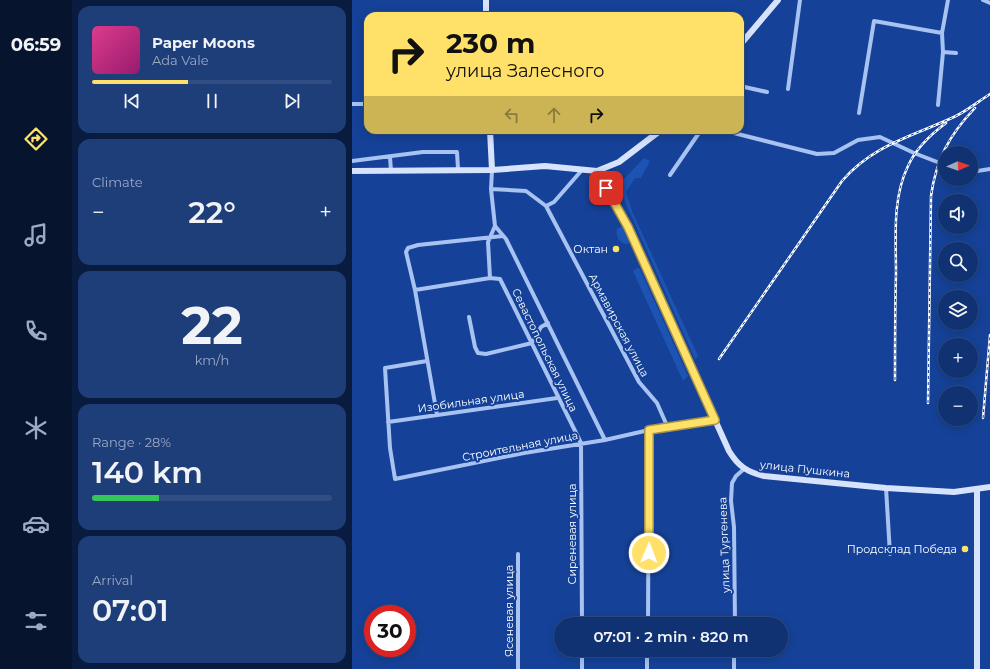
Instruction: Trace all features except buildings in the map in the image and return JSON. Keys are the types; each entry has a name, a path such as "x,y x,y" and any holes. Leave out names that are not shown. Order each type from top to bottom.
{"main road":[{"path":"486,0 486,12"},
{"path":"744,40 778,0"},
{"path":"490,134 492,170"},
{"path":"352,171 391,172 458,169 492,170 545,166 597,171 619,162 657,134"},
{"name":"улица Пушкина","path":"597,171 628,227 735,462 744,469 764,476 886,488 954,492 990,487"},
{"path":"977,490 977,669"}],"street":[{"path":"788,89 800,0"},
{"path":"938,105 944,52 942,33 948,0"},
{"path":"983,0 990,3"},
{"path":"859,113 874,21 942,33"},
{"path":"944,52 956,53"},
{"path":"744,87 767,92"},
{"path":"352,104 364,104"},
{"path":"670,175 698,134"},
{"path":"738,134 817,154 834,153 858,140 880,137 914,154 938,163"},
{"path":"352,161 423,152 457,152 458,169"},
{"path":"390,157 391,172"},
{"path":"978,171 990,169"},
{"path":"415,290 490,278 488,237 495,226 491,188 492,170"},
{"path":"546,206 554,202 582,170"},
{"name":"Армавирская улица","path":"491,188 526,190 546,206 639,382 657,403 668,428"},
{"name":"Севастопольская улица","path":"495,226 503,236 548,323 605,440"},
{"path":"437,415 415,290 406,252 408,248 418,245 503,236"},
{"name":"Севастопольская улица","path":"490,278 500,279 532,343 557,398 581,443"},
{"path":"469,317 475,347 478,353 486,354 532,343 541,327 548,323"},
{"path":"388,422 385,368 427,360"},
{"name":"Изобильная улица","path":"388,422 557,398"},
{"name":"Строительная улица","path":"388,422 395,479 581,443 605,440 649,430 715,420"},
{"path":"648,617 649,430"},
{"name":"Сиреневая улица","path":"581,443 582,617"},
{"name":"улица Тургенева","path":"735,617 734,527 731,501 732,483 736,476 744,469"},
{"path":"886,488 890,554"},
{"name":"Ясеневая улица","path":"518,554 518,669"},
{"path":"582,657 582,669"},
{"path":"647,657 647,669"},
{"path":"734,657 734,669"}],"shaded area":[{"path":"644,158 650,161 641,178 635,178 626,192 632,211 698,356 695,359 620,190 621,182"},
{"path":"622,226 630,240 628,244 623,243 617,237 617,229"},
{"path":"637,268 640,269 688,376 683,381 633,271"}],"railway":[{"path":"719,359 842,181 854,168 881,149 956,116 990,94"},
{"path":"928,403 931,196 933,183 940,159 951,138 975,108"},
{"path":"895,380 896,219 899,192 908,166 915,153 934,132 946,123"},
{"path":"983,418 990,335"}],"place":[{"name":"Октан","path":"616,249"},
{"name":"Продсклад Победа","path":"965,549"}],"route":[{"path":"606,188 628,227 715,420 649,430 649,553"}]}
